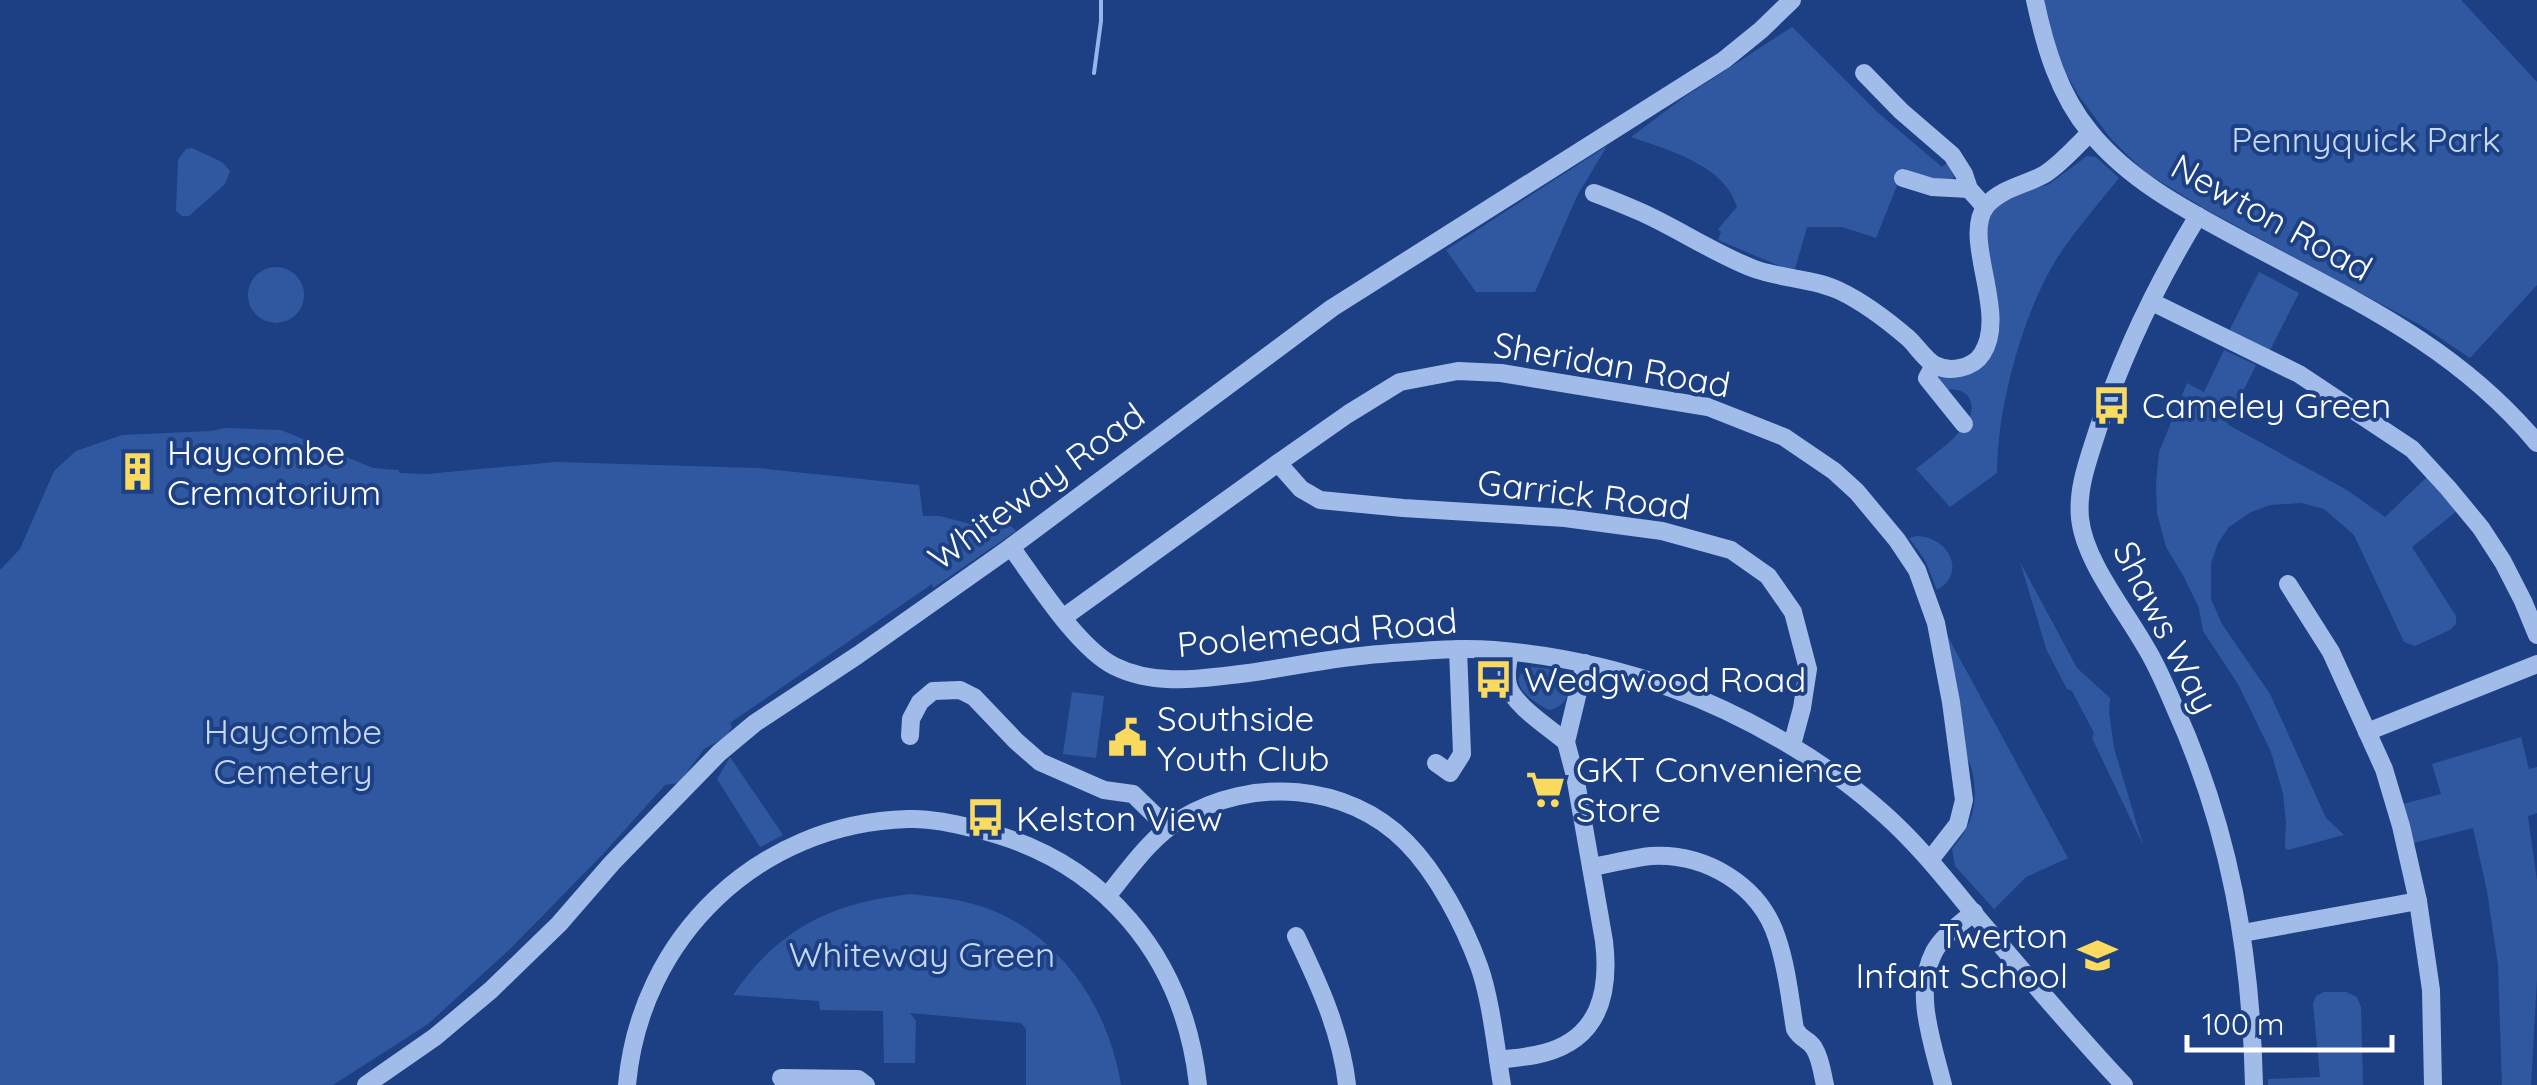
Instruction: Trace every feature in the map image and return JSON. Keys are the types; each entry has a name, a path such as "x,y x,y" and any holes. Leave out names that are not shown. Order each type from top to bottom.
{"street":[{"name":"Whiteway Road","path":"366,1085 435,1037 491,990 559,924 719,753 755,724 1010,547 1294,334 1724,60 1792,0"},
{"name":"Newton Road","path":"2035,0 2056,75 2078,116 2131,172 2198,216 2412,334 2528,418 2537,443"},
{"path":"1864,73 1952,154 1968,189 1985,207"},
{"path":"1594,193 1647,208 1750,268 1836,288 1871,308 1911,340 1934,365 1953,369 1978,360 1989,337 1988,288 1977,230 1985,207 2006,191 2050,171 2090,133"},
{"path":"1903,178 1932,187 1968,189"},
{"name":"Shaws Way","path":"2198,216 2132,337 2108,398 2084,472 2080,518 2092,558 2148,650 2194,754 2230,870 2243,932 2252,1014 2254,1085"},
{"path":"2152,302 2299,374 2412,448 2480,528 2510,575 2537,635"},
{"path":"1934,365 1928,378 1964,424"},
{"name":"Sheridan Road","path":"1064,617 1348,414 1400,382 1458,371 1501,373 1708,408 1784,436 1834,471 1858,492 1916,570 1936,623 1964,800 1958,824 1930,860"},
{"name":"Garrick Road","path":"1278,463 1301,489 1320,500 1565,518 1662,532 1732,550 1768,576 1792,612 1808,669 1792,746"},
{"name":"Poolemead Road","path":"1010,547 1092,650 1111,665 1132,674 1156,679 1200,679 1377,654 1510,652 1584,663 1672,689 1792,746 1838,776 1930,860 2124,1085"},
{"path":"2289,583 2331,652 2384,770 2401,826 2418,901 2430,990 2433,1085"},
{"path":"1436,763 1450,773 1462,754 1458,650"},
{"path":"1510,652 1506,672 1515,700 1566,742"},
{"path":"1498,1060 1542,1053 1574,1040 1598,1009 1605,990 1607,967 1566,742 1584,663"},
{"path":"2367,732 2537,664"},
{"path":"910,736 911,719 920,702 933,691 960,690 974,697 1040,762 1091,786 1134,794 1168,828"},
{"path":"1108,894 1168,828 1218,801 1256,793 1293,792 1356,807 1407,843 1426,866 1462,928 1480,970 1502,1085"},
{"path":"627,1085 634,1036 646,1004 678,941 718,896 747,872 818,835 862,824 913,818 1003,835 1038,849 1108,894 1134,925 1170,983 1191,1038 1198,1085"},
{"path":"1591,867 1651,856 1692,860 1726,874 1746,889 1776,934 1796,1029 1800,1038 1811,1042 1816,1050 1825,1085"},
{"path":"2243,932 2418,901"},
{"path":"1943,1085 1926,1015 1928,972 1935,950 1974,912"},
{"path":"1296,936 1326,1000 1347,1085"},
{"path":"781,1078 858,1079 866,1085"}],"green space":[{"name":"Pennyquick Park","path":"2044,0 2461,0 2537,82 2537,285 2470,358 2422,326 2207,210 2146,173 2111,139 2059,61"},
{"path":"1792,27 1876,111 1942,167 1948,162 1954,177 1951,181 1939,180 1904,168 1876,238 1842,227 1807,227 1795,269 1718,240 1718,229 1737,207 1721,180 1693,161 1631,137"},
{"path":"1607,146 1577,196 1535,292 1476,292 1446,250"},
{"path":"186,149 222,162 230,171 225,184 189,216 182,216 176,211 178,160"},
{"path":"2087,156 2096,157 2119,178 2061,252 2035,300 2007,389 1997,473 1950,507 1916,469 1961,430 1971,412 1967,395 1943,389 1938,376 1975,372 1986,362 1982,232 1987,211 2006,194 2048,185"},
{"path":"276,267 296,275 304,295 296,315 276,323 256,315 248,295 256,275"},
{"name":"Cameley Green","path":"2259,272 2299,293 2269,352 2229,331"},
{"name":"Cameley Green","path":"2224,350 2256,365 2227,424 2347,490 2385,517 2427,477 2457,511 2412,547 2456,616 2456,624 2415,646 2404,642 2354,535 2324,509 2301,503 2270,505 2229,527 2218,543 2211,563 2211,599 2222,624 2270,694 2326,818 2344,835 2288,850 2283,793 2271,752 2238,684 2203,631 2199,608 2166,547 2157,513 2159,452 2187,383 2204,392"},
{"name":"Haycombe Cemetery","path":"225,428 281,430 373,468 400,473 556,462 757,468 919,485 923,516 975,525 1008,523 1016,531 730,723 732,727 726,737 704,749 679,783 665,785 511,948 428,1024 333,1085 0,1085 0,570 20,549 54,471 76,451 122,435"},
{"path":"1909,538 1937,542 1950,557 1951,574 1937,590 1925,560"},
{"path":"2020,562 2077,668 2110,698 2114,748 2143,845 2092,738 2094,733 2047,651"},
{"path":"1946,637 2068,858 2026,877 1994,909 1955,866 1952,849 1971,817 1975,791"},
{"path":"1529,667 1555,670 1567,678 1570,689 1560,705 1549,710 1523,691 1519,679"},
{"path":"1072,692 1104,696 1096,758 1063,754"},
{"path":"2521,737 2529,769 2537,767 2537,813 2528,816 2537,881 2537,979 2531,1085 2502,1085 2498,965 2473,828 2410,844 2403,804 2441,794 2432,764"},
{"path":"730,757 783,835 760,847 717,779"},
{"name":"Whiteway Green","path":"911,894 984,907 1042,940 1080,981 1094,1005 1106,1031 1121,1085 1026,1085 1026,1029 1021,1023 910,1013 916,1021 915,1063 884,1063 883,1011 820,1010 819,1001 733,995 769,952 809,923 856,904"},
{"path":"2346,992 2357,997 2361,1007 2363,1085 2268,1085 2268,1079 2320,1077 2313,1004 2316,996"}],"waterway":[{"path":"1094,73 1101,0"}],"place":[{"name":"Cameley Green","path":"2112,405"},
{"name":"Haycombe Crematorium","path":"137,472"},
{"name":"Wedgwood Road","path":"1494,679"},
{"name":"Southside Youth Club","path":"1127,738"},
{"name":"GKT Convenience Store","path":"1546,789"},
{"name":"Kelston View","path":"986,818"},
{"name":"Twerton Infant School","path":"2098,955"}]}
